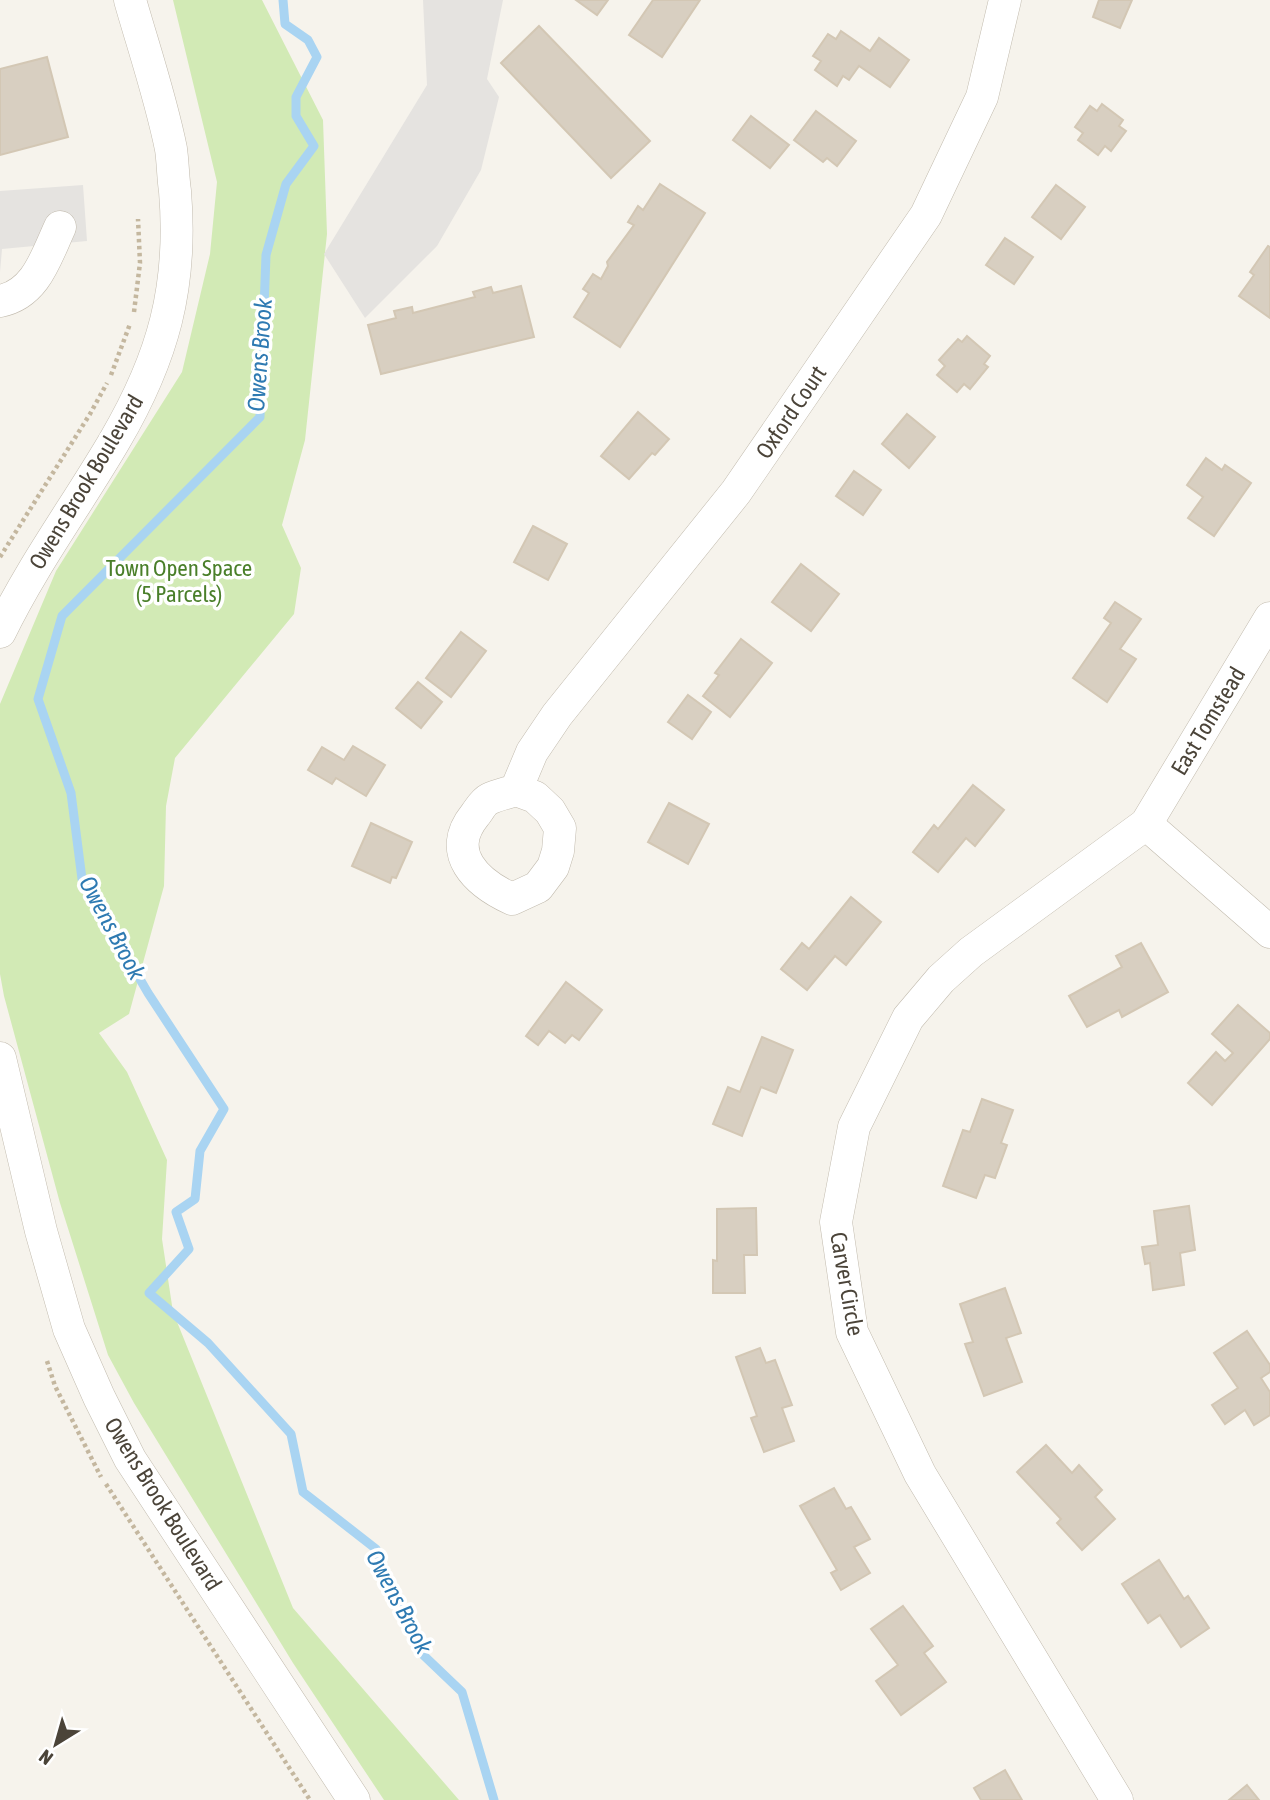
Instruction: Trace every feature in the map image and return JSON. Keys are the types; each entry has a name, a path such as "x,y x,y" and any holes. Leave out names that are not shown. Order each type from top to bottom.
{"street":[{"name":"Owens Brook Boulevard","path":"0,632 36,563 115,440 150,374 166,326 176,272 177,212 171,150 130,0"},
{"name":"Oxford Court","path":"516,790 532,752 557,715 736,492 926,215 982,97 1005,0"},
{"path":"0,301 15,298 34,280 60,227"},
{"name":"East Tomstead","path":"1146,824 1270,618"},
{"path":"1146,824 1270,932"},
{"name":"Carver Circle","path":"1117,1800 920,1474 852,1332 836,1222 854,1127 908,1018 942,979 971,952 1146,824"},
{"name":"Owens Brook Boulevard","path":"0,1058 41,1231 69,1329 99,1397 130,1459 354,1800"}],"path":[{"path":"0,557 90,414 110,377 133,315 140,263 138,219"}],"green space":[{"name":"Town Open Space (5 Parcels)","path":"173,0 262,0 323,120 327,234 305,440 282,525 301,568 294,614 175,758 166,806 164,886 129,1014 99,1033 127,1072 167,1160 162,1239 173,1312 293,1608 459,1800 384,1800 293,1663 134,1403 108,1355 60,1203 0,974 0,704 56,571 182,372 210,254 217,182"}],"shaded area":[{"path":"423,0 503,0 487,79 499,97 481,170 437,246 365,318 324,254 427,85"},
{"path":"83,185 87,241 2,249 0,272 0,191"}],"building":[{"path":"576,0 608,0 597,15"},
{"path":"653,0 700,0 662,57 629,35"},
{"path":"1099,0 1132,0 1120,28 1093,17"},
{"path":"539,26 650,141 611,178 501,63"},
{"path":"841,31 870,51 879,38 909,60 890,87 859,66 849,80 843,76 837,86 815,70 821,61 813,56 828,34 836,39"},
{"path":"47,57 68,137 0,155 0,69"},
{"path":"1102,104 1123,120 1119,126 1126,131 1111,151 1105,146 1098,155 1078,140 1083,133 1075,127 1090,106 1097,111"},
{"path":"816,111 856,141 837,166 827,158 823,162 794,140"},
{"path":"751,116 789,145 770,168 733,140"},
{"path":"660,184 705,213 620,347 574,317 589,293 583,289 593,274 601,279 608,266 607,262 634,225 628,222 638,206 643,210"},
{"path":"1056,185 1085,207 1061,239 1032,217"},
{"path":"1005,238 1033,257 1014,284 986,265"},
{"path":"1268,246 1270,318 1239,296 1254,275 1250,272"},
{"path":"521,286 534,337 381,374 368,325 396,318 394,311 412,307 413,313 475,297 473,292 491,287 493,293"},
{"path":"967,336 990,356 984,364 988,367 970,389 964,384 957,392 937,375 945,366 939,360 958,339 962,342"},
{"path":"638,412 669,439 655,455 652,453 629,479 601,456"},
{"path":"907,414 935,437 909,468 882,444"},
{"path":"1206,458 1222,470 1225,465 1251,483 1214,536 1188,518 1203,497 1187,485"},
{"path":"854,471 881,490 863,515 836,496"},
{"path":"533,526 567,544 548,580 514,562"},
{"path":"801,564 839,594 811,631 772,602"},
{"path":"1115,602 1141,619 1120,649 1136,659 1107,702 1073,678 1111,623 1104,618"},
{"path":"461,632 486,651 451,697 426,678"},
{"path":"741,639 772,663 730,717 703,696 719,675 715,673"},
{"path":"418,682 442,702 421,728 396,708"},
{"path":"688,695 711,712 692,739 668,722"},
{"path":"353,746 385,765 366,796 336,778 332,784 308,770 322,747 344,760"},
{"path":"973,785 1004,810 975,846 966,838 938,872 913,852 934,825 938,829"},
{"path":"669,803 709,824 688,864 648,842"},
{"path":"371,823 412,842 396,878 392,877 390,883 352,866"},
{"path":"851,897 881,922 846,965 835,956 807,990 781,969 802,943 809,949"},
{"path":"1141,943 1168,992 1122,1017 1119,1010 1087,1027 1069,996 1122,967 1116,956"},
{"path":"566,982 602,1010 579,1040 572,1035 565,1043 549,1031 538,1045 526,1036"},
{"path":"1238,1005 1270,1033 1270,1039 1212,1105 1188,1083 1216,1052 1225,1061 1233,1053 1212,1034"},
{"path":"762,1037 793,1050 776,1093 761,1087 742,1136 713,1124 728,1087 740,1092"},
{"path":"982,1099 1013,1110 1001,1143 1007,1145 995,1178 985,1175 976,1198 943,1186 963,1130 970,1132"},
{"path":"1189,1206 1195,1250 1180,1253 1184,1285 1153,1290 1150,1263 1145,1264 1142,1247 1158,1245 1154,1211"},
{"path":"756,1208 757,1255 744,1255 745,1293 713,1293 713,1260 717,1261 717,1209"},
{"path":"1005,1288 1021,1333 1006,1338 1022,1382 984,1396 965,1344 973,1342 960,1304"},
{"path":"1247,1331 1270,1365 1270,1372 1261,1378 1270,1392 1270,1415 1254,1425 1245,1410 1225,1424 1212,1405 1238,1388 1214,1353"},
{"path":"760,1348 766,1363 775,1360 792,1405 782,1408 794,1441 764,1452 751,1418 757,1416 736,1357"},
{"path":"1046,1445 1072,1473 1079,1465 1102,1490 1095,1497 1115,1519 1082,1550 1057,1523 1061,1519 1017,1472"},
{"path":"834,1488 846,1509 851,1507 870,1539 854,1547 870,1573 841,1590 831,1573 837,1570 800,1506"},
{"path":"1159,1560 1184,1599 1188,1596 1209,1628 1181,1647 1160,1615 1148,1623 1122,1584"},
{"path":"903,1606 933,1646 924,1653 946,1682 901,1715 876,1681 898,1665 871,1629"},
{"path":"1005,1770 1022,1800 981,1800 974,1788"},
{"path":"1247,1785 1259,1800 1229,1800"}],"waterway":[{"name":"Owens Brook","path":"283,0 285,24 308,40 317,57 296,97 296,116 314,146 286,184 266,255 260,417 62,616 38,699 71,793 82,879 148,993 224,1109 200,1151 195,1199 176,1212 189,1249 149,1293 208,1343 291,1434 303,1492 376,1549 418,1650 462,1692 494,1800"}]}
